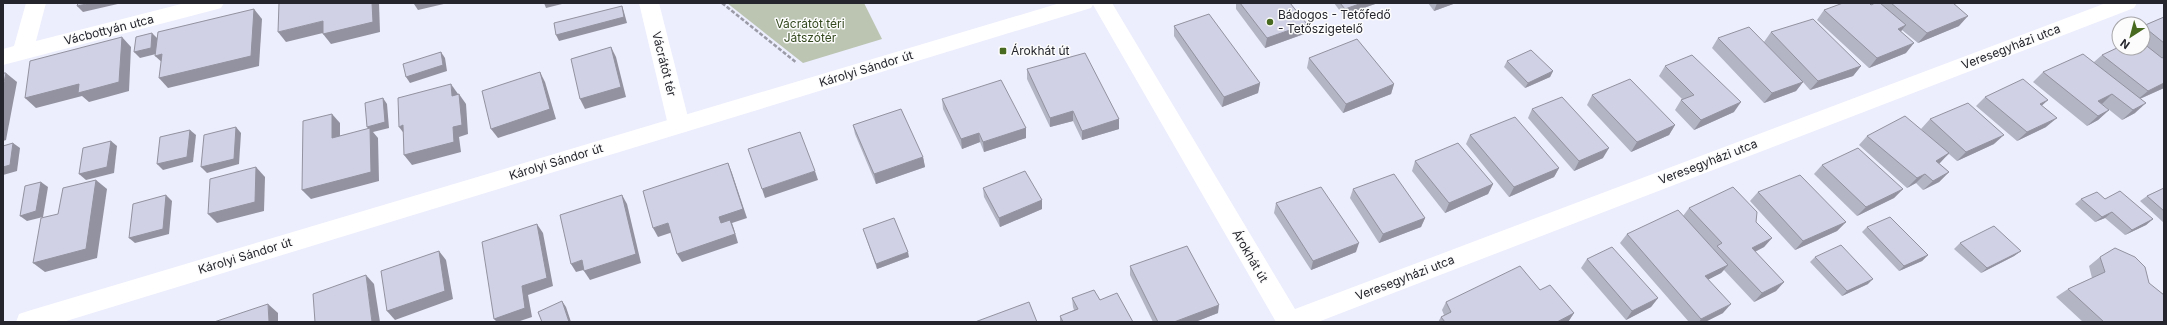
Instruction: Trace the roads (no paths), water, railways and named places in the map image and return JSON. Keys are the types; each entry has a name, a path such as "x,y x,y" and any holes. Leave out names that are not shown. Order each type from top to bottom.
{"street":[{"path":"23,52 36,3"},
{"name":"Vácbottyán utca","path":"3,57 214,3"},
{"name":"Vácrátót tér","path":"649,3 679,125"},
{"name":"Károlyi Sándor út","path":"28,322 1084,3"},
{"name":"Árokhát út","path":"1102,3 1289,322"},
{"name":"Veresegyházi utca","path":"1289,322 2127,3"}],"place":[{"name":"Bádogos - Tetőfedő - Tetőszigetelő","path":"1270,22"},
{"name":"Árokhát út","path":"1003,51"}],"park label":[{"name":"Vácrátót téri Játszótér","path":"810,31"}]}
